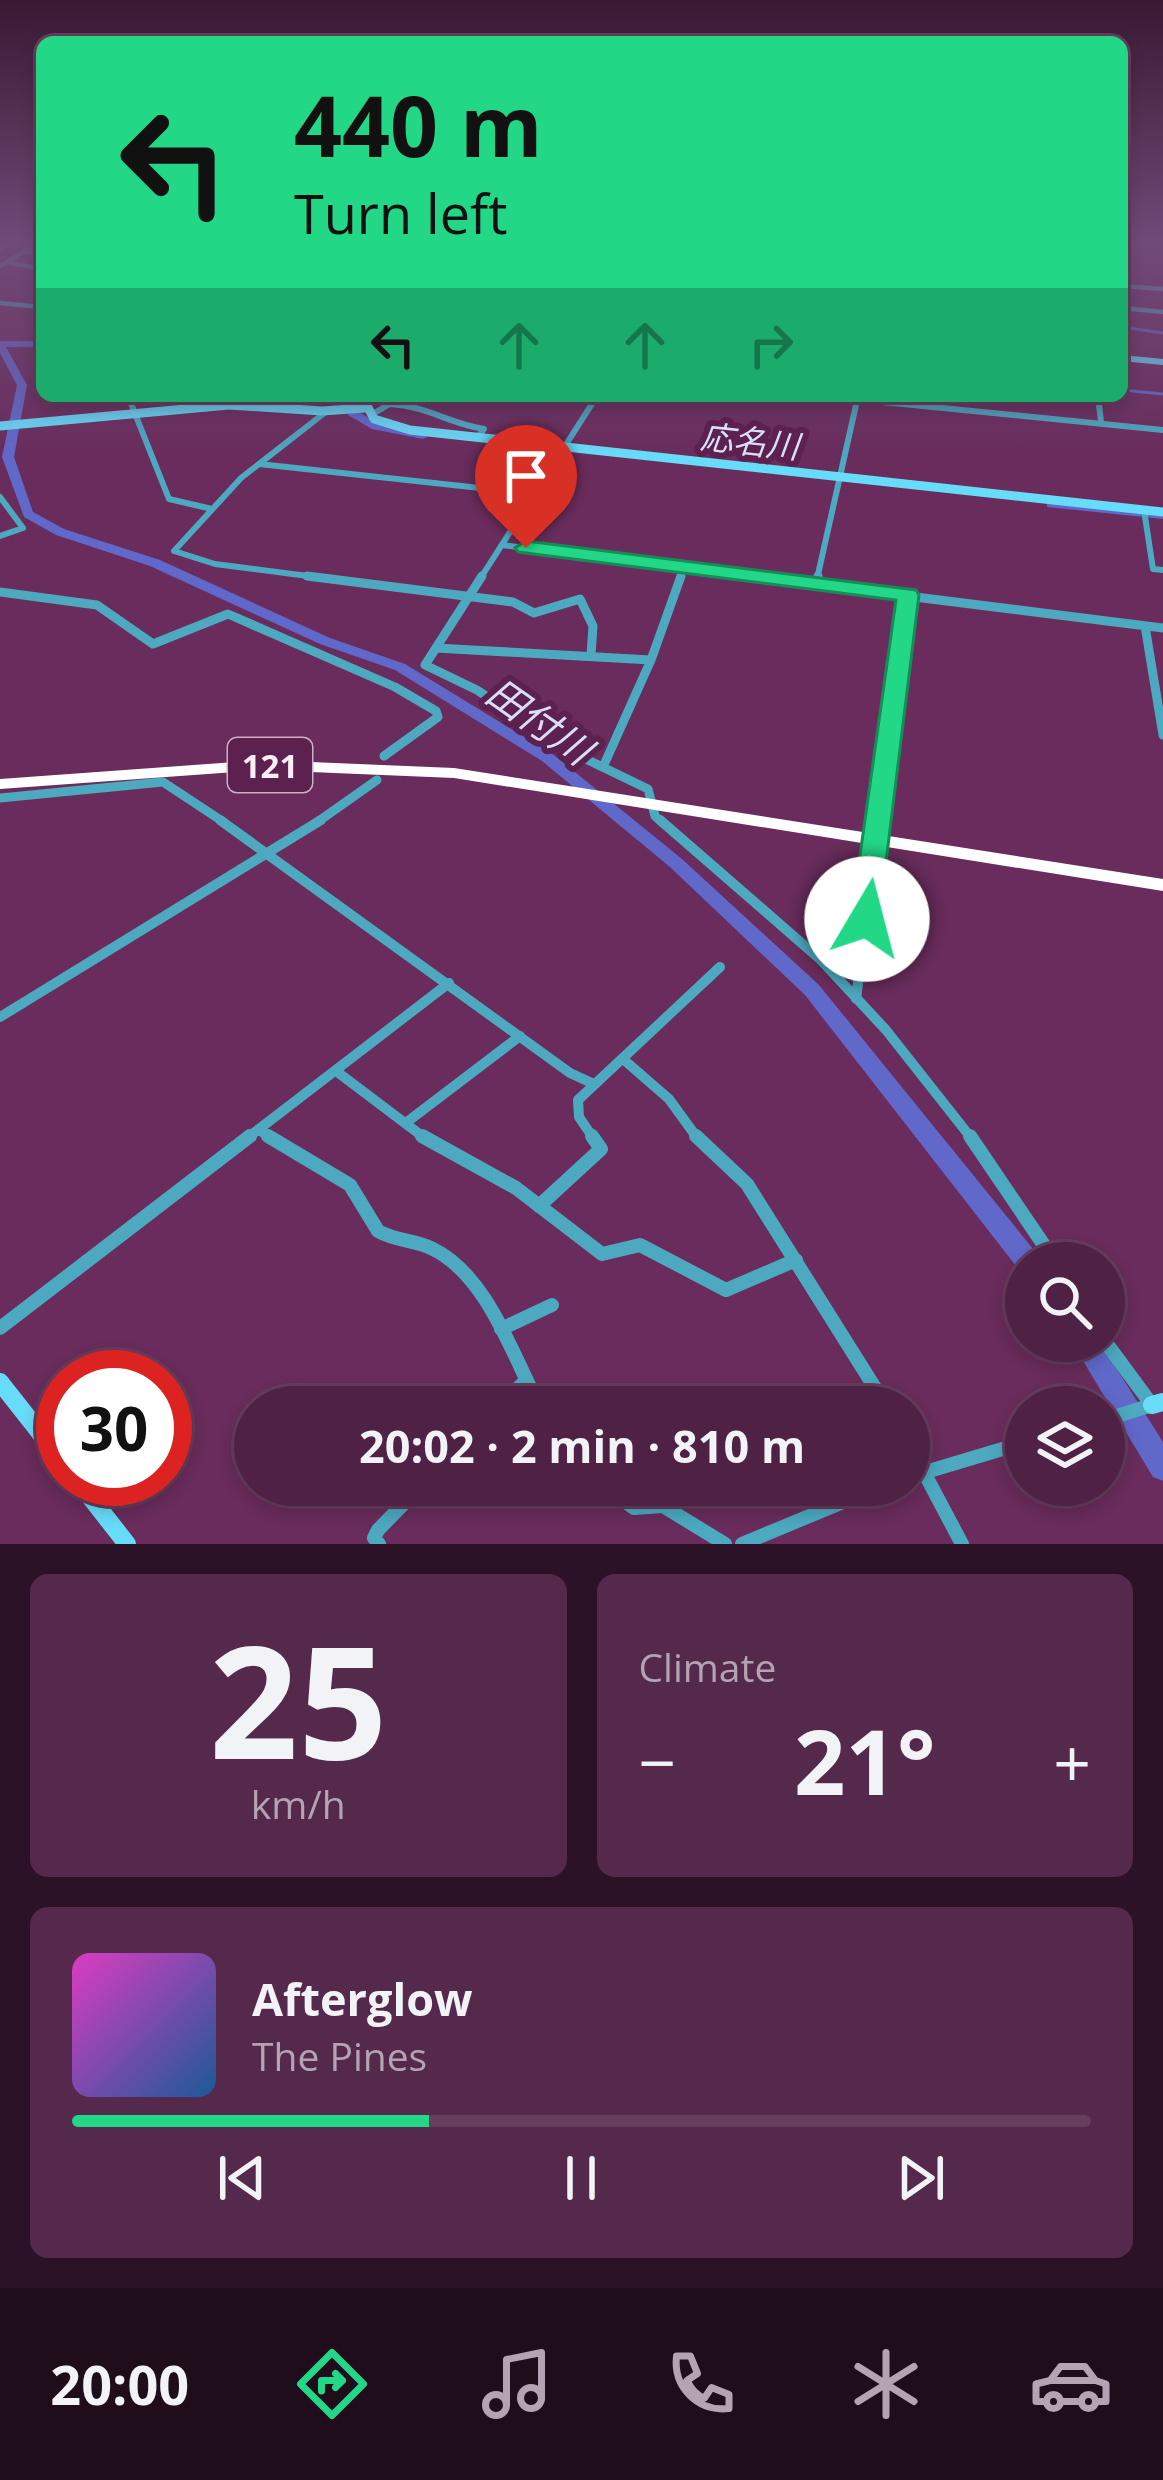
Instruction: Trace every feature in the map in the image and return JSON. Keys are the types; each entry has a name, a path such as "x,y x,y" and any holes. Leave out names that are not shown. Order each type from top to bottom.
{"highway":[{"name":"121","path":"0,784 263,765 392,768 539,783 1163,885"}],"street":[{"path":"1128,359 1163,362"},
{"path":"130,402 169,499 212,509"},
{"path":"235,405 238,402"},
{"path":"593,402 425,663 477,690 561,747 642,784 642,800 656,816 820,960 934,1086 1043,1242"},
{"path":"816,583 857,402"},
{"path":"898,402 1163,430"},
{"path":"1099,402 1101,422"},
{"path":"0,426 235,405 327,411 390,404 429,408 451,417 454,425 484,429 478,437"},
{"path":"360,407 402,428 1163,512"},
{"path":"327,411 309,430 278,446 174,550 215,564 519,603 534,613 580,599 593,626 591,656"},
{"path":"259,464 535,494"},
{"path":"0,496 23,528 0,536"},
{"path":"1144,513 1153,569 1163,570"},
{"path":"502,545 1163,628"},
{"path":"603,767 651,660 684,567"},
{"path":"0,592 98,605 153,644 228,614 395,687 436,711 437,717 384,756"},
{"path":"856,999 908,595"},
{"path":"1144,626 1163,735"},
{"path":"436,648 497,656 651,660"},
{"path":"0,1017 360,796 377,779"},
{"path":"0,797 163,782 268,852 570,1072 594,1084"},
{"path":"539,1206 601,1149 577,1111 578,1100 720,967"},
{"path":"0,1328 449,983"},
{"path":"406,1122 439,1102 520,1036"},
{"path":"622,1059 678,1109 707,1151 747,1184 874,1386"},
{"path":"336,1071 442,1151 504,1181 602,1253 640,1245 722,1289 796,1261"},
{"path":"259,1130 350,1185 362,1197 368,1220 382,1233 442,1254 501,1329 529,1386"},
{"path":"501,1329 552,1305"},
{"path":"1121,1362 1153,1405"},
{"path":"520,1386 526,1380"},
{"path":"0,1382 36,1428"},
{"path":"930,1470 1005,1448"},
{"path":"930,1494 962,1544"},
{"path":"97,1506 127,1544"},
{"path":"379,1544 374,1538 378,1530 401,1506"},
{"path":"631,1506 669,1508 725,1544"},
{"path":"742,1544 833,1506"}],"waterway":[{"path":"1128,328 1163,333"},
{"name":"田付川","path":"36,344 0,344 22,385 8,457 28,514 60,532 155,563 325,641 400,667 548,758 676,863 812,990 1012,1242"},
{"path":"1128,391 1163,394"},
{"name":"応名川","path":"349,402 352,413 376,427 423,436"},
{"name":"応名川","path":"1051,504 1162,516"},
{"name":"田付川","path":"1097,1362 1163,1467"}],"route":[{"path":"526,548 908,595 867,919"}]}
